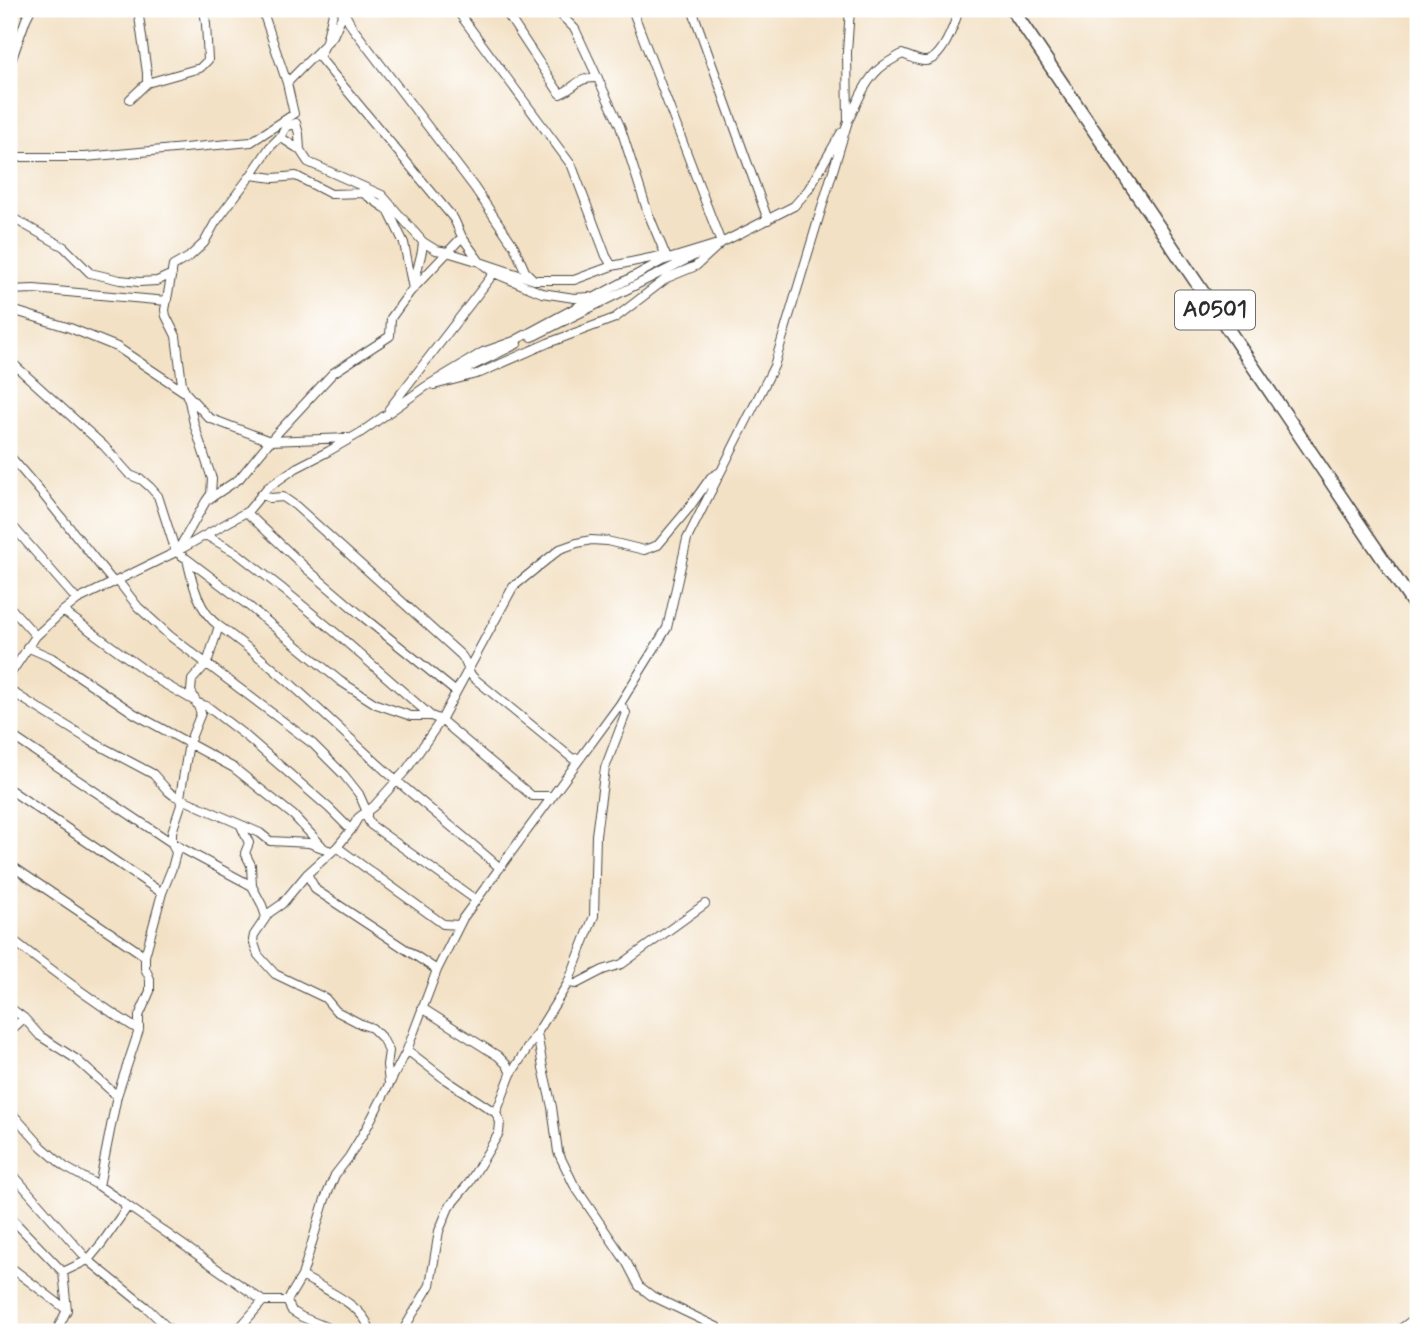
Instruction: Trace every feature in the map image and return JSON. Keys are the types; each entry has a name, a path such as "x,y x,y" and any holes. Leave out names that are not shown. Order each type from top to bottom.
{"highway":[{"name":"A0501","path":"1012,9 1418,611"}],"street":[{"path":"9,67 31,9"},
{"path":"138,9 147,83"},
{"path":"130,99 147,83 200,68 208,60 204,9"},
{"path":"9,157 85,157 251,142 294,114 287,83 262,9"},
{"path":"334,9 325,45 319,57 454,219 462,237 480,262 494,273 542,293 574,298 595,296"},
{"path":"456,9 572,166 612,266"},
{"path":"504,9 560,94 581,80 598,78"},
{"path":"555,9 575,29 620,125 648,213 666,257"},
{"path":"632,9 721,243"},
{"path":"692,9 771,218"},
{"path":"287,1301 303,1276 335,1174 349,1157 407,1050 437,970 459,925 620,704 667,628 687,539 774,366 848,121 847,52 850,9"},
{"path":"438,384 794,206 808,190 877,71 902,54 923,61 933,59 940,52 954,26 959,9"},
{"path":"287,83 333,36 344,10"},
{"path":"344,10 352,27 474,187 534,280"},
{"path":"176,552 211,494 212,479 179,372 176,336 166,316 173,266 189,257 204,243 215,223 270,147 286,127 296,123 300,150"},
{"path":"280,137 300,150 308,162 382,195 423,242 436,250 534,280 574,280 612,266 666,257 721,243"},
{"path":"251,175 274,178 296,176 331,194 363,193 388,210 404,243 413,289"},
{"path":"9,216 64,247 90,273 139,282 157,281 172,274"},
{"path":"206,501 239,479 333,373 390,336 391,318 413,289 462,237"},
{"path":"413,289 423,242"},
{"path":"425,387 480,373 548,343 615,318 667,278 696,266 721,243"},
{"path":"9,676 36,636 78,600 176,552 246,512 267,488 296,468 351,438 425,387 483,352 514,341 666,257"},
{"path":"383,416 494,273"},
{"path":"9,289 167,301"},
{"path":"9,309 70,328 117,347 186,393 209,418 270,441 351,438"},
{"path":"9,360 104,446 130,475 142,480 158,496 176,552 246,603 358,693 376,704 411,716 431,716"},
{"path":"9,456 138,607 170,636 313,744 359,794 371,825 476,900"},
{"path":"389,1085 389,1051 382,1038 372,1028 336,1011 325,998 275,974 258,955 254,935 266,917 282,904 331,848 351,830 358,818 374,806 407,769 441,720 513,587 560,549 591,540 644,550 657,545 690,508 711,477 720,472"},
{"path":"261,495 283,497 296,506 461,656 466,661 470,675 573,759 581,757"},
{"path":"246,512 362,616 456,692"},
{"path":"9,522 78,600"},
{"path":"206,536 237,553 284,590 431,716 441,720 531,796 553,796"},
{"path":"187,559 196,594 213,622 267,663 500,868"},
{"path":"9,606 36,636"},
{"path":"63,611 161,682 208,707 247,737 351,830"},
{"path":"99,1186 117,1096 139,1030 139,1016 150,991 145,956 176,853 172,832 181,805 180,797 190,743 201,713 191,691 192,680 206,663 219,626"},
{"path":"27,647 52,658 135,714 234,768 331,848 443,924 459,925"},
{"path":"9,690 91,741 153,774 168,791 180,797 260,833 270,841 303,842 331,848"},
{"path":"496,1113 511,1074 568,983 594,916 596,835 605,768 626,712 620,704"},
{"path":"9,734 173,843 252,886"},
{"path":"9,789 162,893"},
{"path":"241,826 248,843 245,853 251,864 252,886 266,917"},
{"path":"9,864 145,956"},
{"path":"307,874 316,890 437,970"},
{"path":"568,983 576,984 622,964 705,904"},
{"path":"9,937 105,1010 139,1030"},
{"path":"9,1007 24,1018 40,1036 76,1059 117,1096"},
{"path":"422,1008 498,1056 511,1074"},
{"path":"9,1032 24,1018"},
{"path":"537,1033 558,1152 574,1185 639,1286 652,1296 717,1327"},
{"path":"402,1332 430,1285 439,1231 449,1208 469,1183 499,1133 500,1122 496,1113 407,1050"},
{"path":"9,1110 42,1147 65,1167 99,1186 263,1301 287,1301"},
{"path":"9,1170 88,1260 172,1332"},
{"path":"63,1272 88,1260 126,1209 124,1203"},
{"path":"9,1216 63,1272 67,1310 57,1332"},
{"path":"9,1266 67,1310"},
{"path":"303,1276 358,1309 366,1319 370,1332"},
{"path":"236,1332 263,1301"},
{"path":"287,1301 292,1311 338,1332"},
{"path":"1398,1332 1418,1317"}]}
